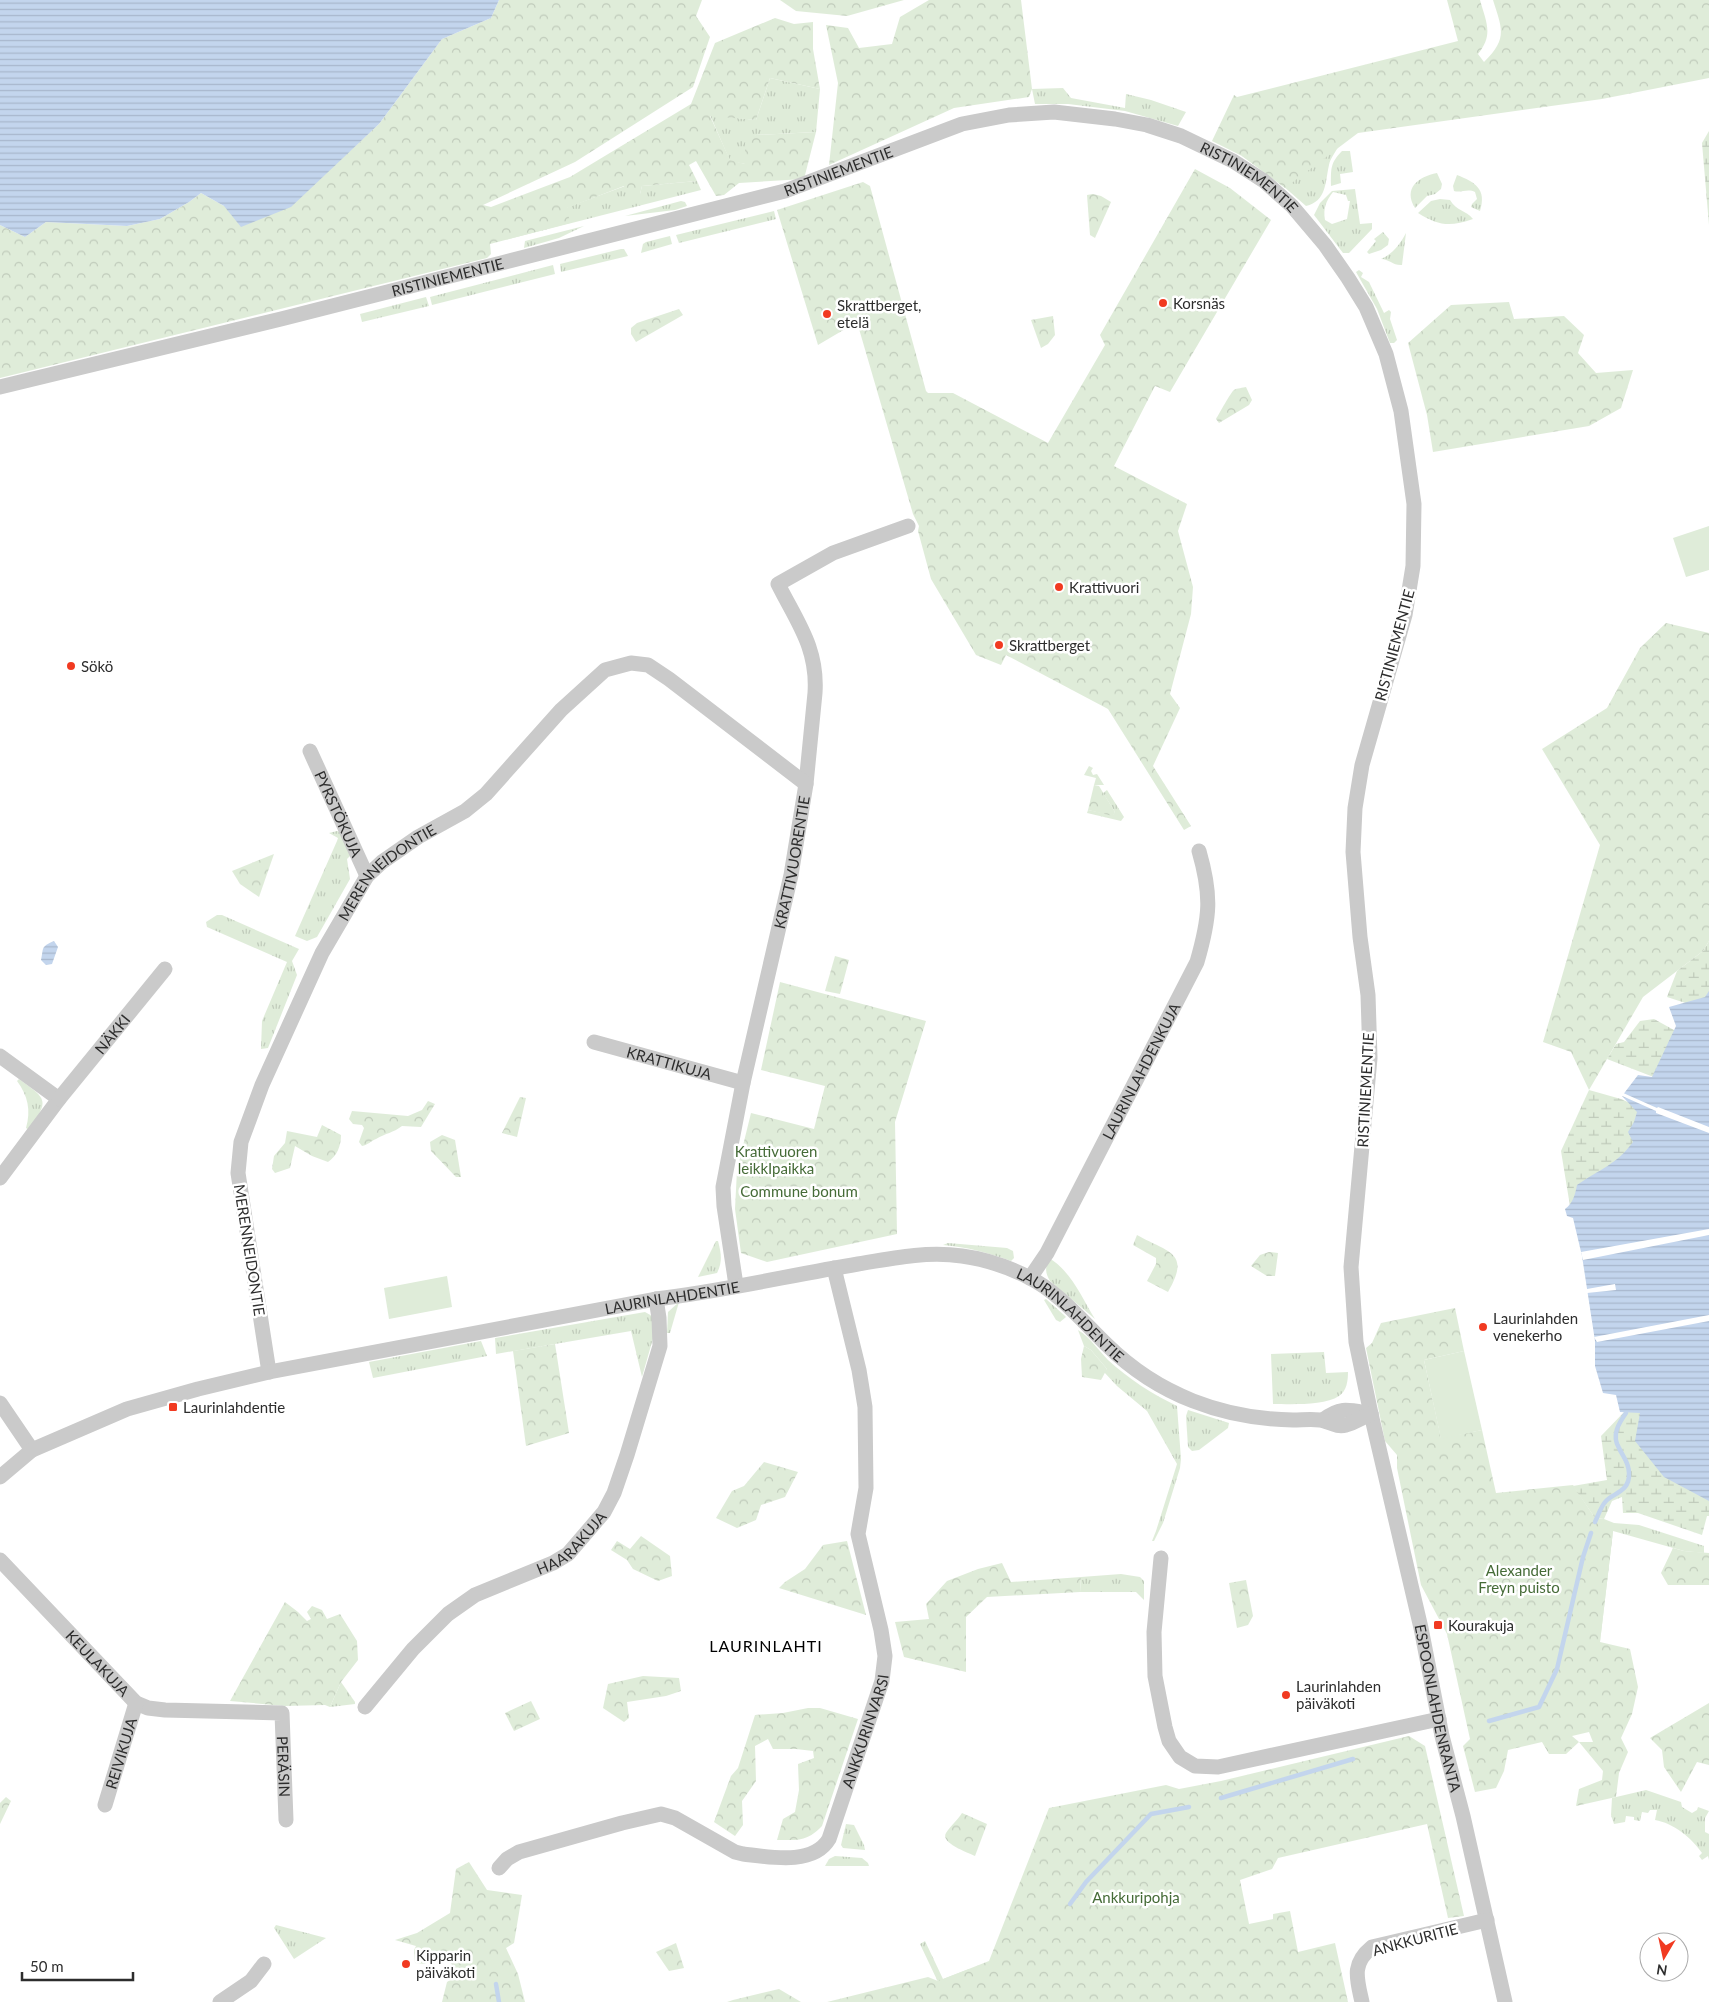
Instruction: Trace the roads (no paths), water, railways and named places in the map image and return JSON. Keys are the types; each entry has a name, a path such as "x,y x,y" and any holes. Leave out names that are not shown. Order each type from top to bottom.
{"street":[{"name":"RISTINIEMENTIE","path":"0,387 281,319 786,191 962,124 1009,115 1054,112 1148,125 1181,136 1208,149 1264,181 1292,206 1325,245 1366,308 1386,354 1401,411 1414,504 1413,566 1409,592 1397,645 1377,706 1362,765 1355,808 1353,852 1360,937 1368,995 1370,1058 1351,1267 1356,1342 1371,1414"},
{"name":"KRATTIVUORENTIE","path":"736,1285 724,1206 723,1187 743,1083 791,875 806,784 816,681 813,658 803,629 778,584 833,553 908,526"},
{"name":"MERENNEIDONTIE","path":"269,1372 238,1172 241,1142 262,1086 322,952 367,876 382,862 418,837 465,811 486,794 560,710 586,686 605,670 631,663 648,665 670,679 806,784"},
{"name":"PYRSTÖKUJA","path":"310,751 367,876"},
{"name":"LAURINLAHDENKUJA","path":"1030,1278 1047,1253 1196,962 1203,939 1208,905 1208,885 1199,851"},
{"name":"NÄKKI","path":"0,1178 59,1099 165,969"},
{"name":"KRATTIKUJA","path":"594,1042 743,1083"},
{"path":"0,1056 59,1099"},
{"name":"LAURINLAHDENTIE","path":"0,1478 32,1450 127,1409 198,1388 269,1372 656,1299 834,1268 940,1254 963,1256 992,1262 1030,1278 1064,1302 1116,1354 1134,1369 1186,1400 1239,1415 1279,1419 1323,1420 1334,1411 1344,1409 1371,1414"},
{"name":"ANKKURINVARSI","path":"500,1868 506,1859 518,1852 661,1814 675,1818 735,1852 743,1854 800,1857 813,1854 824,1848 829,1839 882,1681 885,1656 881,1630 858,1534 866,1488 865,1407 859,1370 834,1268"},
{"name":"HAARAKUJA","path":"365,1707 413,1649 448,1614 476,1595 553,1563 568,1554 604,1512 614,1493 627,1455 660,1346 656,1299"},
{"path":"0,1403 32,1450"},
{"name":"ESPOONLAHDENRANTA","path":"1371,1414 1505,2002"},
{"path":"1161,1558 1154,1632 1156,1676 1169,1741 1180,1757 1195,1766 1218,1767 1439,1719"},
{"name":"KEULAKUJA","path":"0,1560 136,1703 148,1708 165,1710 282,1713"},
{"name":"REIVIKUJA","path":"104,1805 136,1703"},
{"name":"PERÄSIN","path":"282,1713 286,1820"},
{"name":"ANKKURITIE","path":"1362,2002 1357,1979 1357,1968 1361,1958 1372,1947 1487,1920"},
{"path":"220,2002 251,1981 264,1964"}],"water":[{"path":"0,0 499,0 491,18 442,39 379,124 291,207 241,227 224,206 201,193 160,219 127,226 46,222 25,237 0,225"},
{"path":"54,941 58,947 52,964 46,965 41,960 43,948"},
{"path":"1709,991 1709,1501 1664,1477 1635,1441 1640,1413 1620,1412 1616,1395 1603,1393 1595,1366 1595,1341 1582,1256 1573,1218 1567,1216 1565,1209 1573,1198 1577,1185 1614,1161 1633,1142 1628,1132 1637,1112 1622,1096 1638,1075 1652,1077 1676,1026 1669,1007 1705,997"}],"waterway":[{"path":"1595,1522 1604,1503 1624,1488 1629,1479 1628,1466 1616,1438 1619,1425 1626,1413"},
{"path":"1489,1721 1539,1707 1557,1669 1583,1557 1591,1533"},
{"path":"1221,1798 1353,1759"},
{"path":"1070,1904 1086,1882 1151,1814 1189,1807"},
{"path":"496,1984 499,2002"}],"place":[{"name":"Korsnäs","path":"1163,303"},
{"name":"Skrattberget, etelä","path":"827,314"},
{"name":"Krattivuori","path":"1059,587"},
{"name":"Skrattberget","path":"999,645"},
{"name":"Sökö","path":"71,666"},
{"name":"Laurinlahden venekerho","path":"1483,1327"},
{"name":"Laurinlahdentie","path":"173,1407"},
{"name":"Kourakuja","path":"1438,1625"},
{"name":"Laurinlahden päiväkoti","path":"1286,1695"},
{"name":"Kipparin päiväkoti","path":"406,1964"}],"district":[{"name":"LAURINLAHTI","path":"766,1645"}],"park label":[{"name":"Krattivuoren leikkIpaikka","path":"776,1160"},
{"name":"Commune bonum","path":"799,1191"},
{"name":"Alexander Freyn puisto","path":"1519,1578"},
{"name":"Ankkuripohja","path":"1136,1897"}]}
